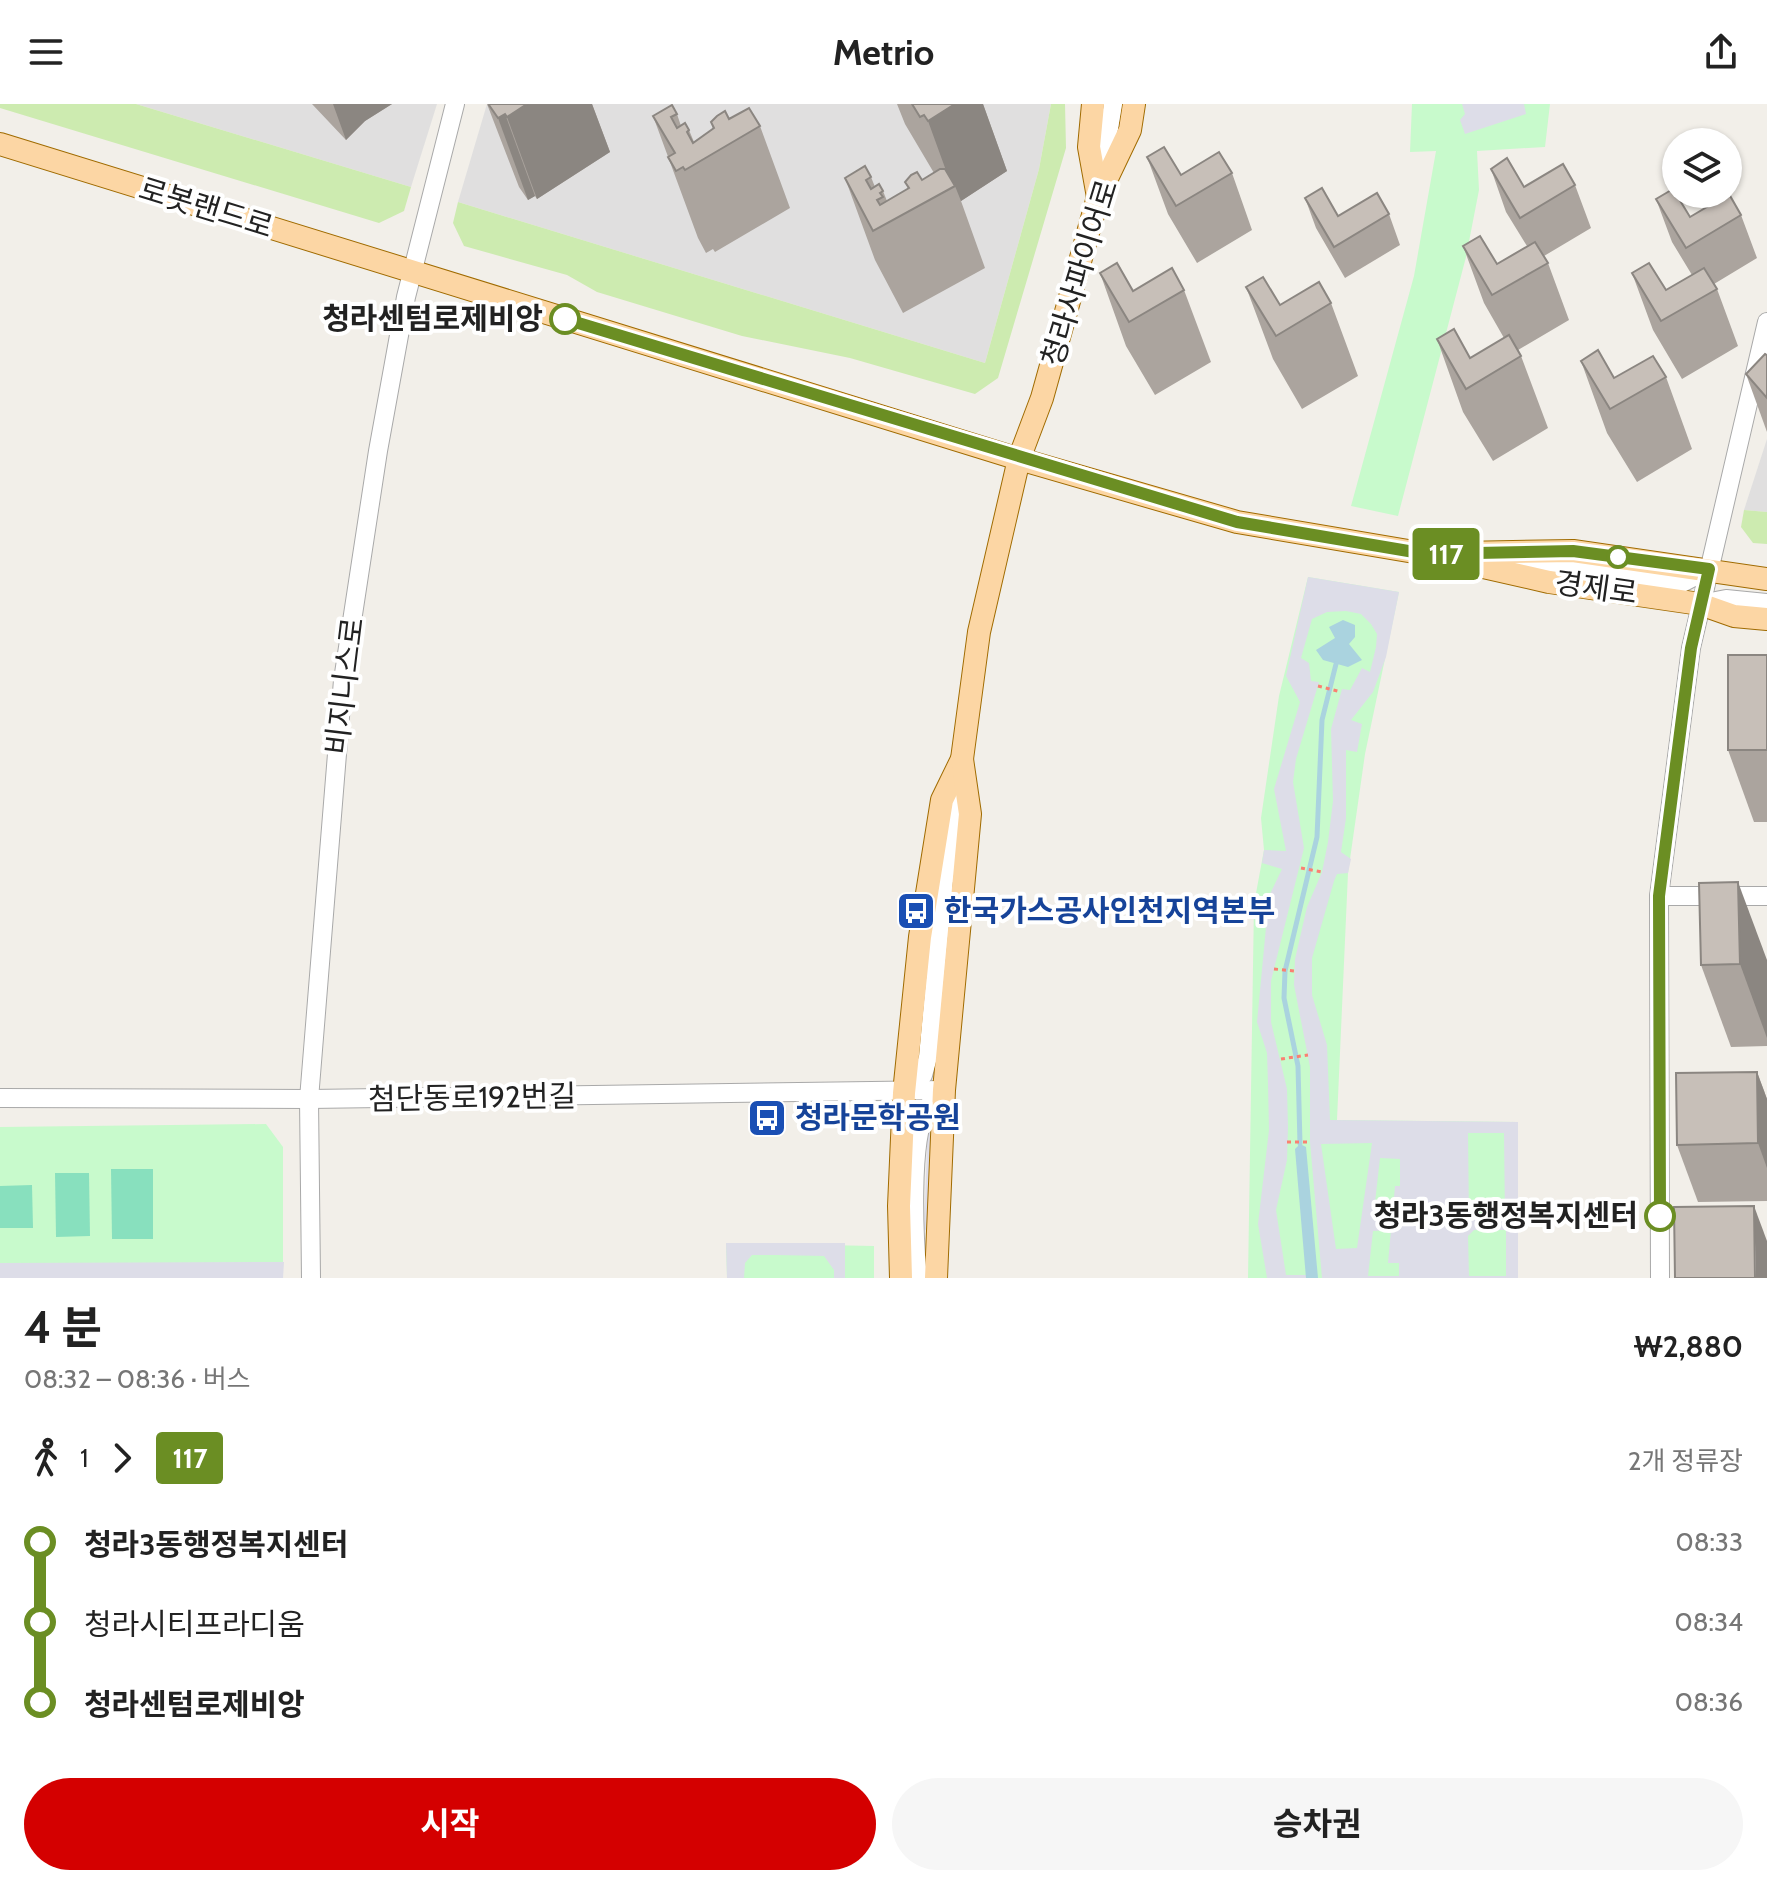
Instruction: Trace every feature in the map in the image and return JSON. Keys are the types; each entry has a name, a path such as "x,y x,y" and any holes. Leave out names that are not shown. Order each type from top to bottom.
{"main road":[{"path":"1093,104 1089,147 1098,197"},
{"name":"청라사파이어로","path":"962,759 979,632 1019,459 1042,398 1098,197 1130,130 1134,104"},
{"name":"로봇랜드로","path":"0,144 1019,459"},
{"name":"경제로","path":"1019,459 1237,522 1426,554 1549,582 1700,604 1734,616 1767,619"},
{"name":"경제로","path":"1426,554 1573,551 1764,578"},
{"path":"936,1278 944,1090 970,814 962,759"},
{"path":"901,1278 899,1206 904,1093 920,937 942,800 962,759"}],"street":[{"name":"비지니스로","path":"311,1278 309,1099 343,680 378,451 411,271 455,104"},
{"path":"1098,197 1113,104"},
{"path":"1660,1278 1667,1099 1659,896 1691,648 1767,322"},
{"path":"1700,604 1726,599 1767,603"},
{"path":"1659,896 1767,896"},
{"path":"918,1278 915,1229 918,1140 927,1107 944,1090"},
{"name":"첨단동로192번길","path":"0,1098 309,1099 904,1093 944,1090"}],"path":[{"path":"1318,686 1341,692"},
{"path":"1301,868 1322,872"},
{"path":"1274,969 1295,971"},
{"path":"1281,1059 1308,1055"},
{"path":"1287,1142 1310,1142"}],"shaded area":[{"path":"136,104 437,104 411,187"},
{"name":"청라센텀로제비앙","path":"487,104 1051,104 1039,169 985,363 458,202"},
{"path":"1462,104 1524,104 1526,114 1465,134 1460,120 1465,114"},
{"path":"1767,439 1767,512 1744,510"},
{"path":"1308,577 1399,592 1386,657 1373,692 1351,720 1362,724 1357,752 1346,750 1346,818 1341,852 1351,859 1348,873 1337,874 1334,881 1312,958 1312,995 1327,1045 1330,1120 1518,1122 1518,1278 1322,1278 1310,1142 1310,1067 1294,985 1295,959 1307,907 1322,872 1328,842 1333,801 1331,729 1342,689 1350,690 1362,668 1370,672 1376,647 1377,634 1371,624 1361,614 1346,611 1327,612 1312,619 1301,658 1309,663 1311,681 1319,682 1296,759 1293,782 1304,848 1271,981 1271,1022 1287,1089 1287,1160 1276,1210 1286,1275 1306,1275 1306,1278 1267,1278 1258,1224 1269,1130 1267,1053 1257,1022 1269,896 1282,869 1262,863 1264,850 1286,851 1274,789 1300,702 1286,676","holes":["1468,1133 1504,1133 1505,1219 1469,1219","1372,1143 1357,1248 1336,1249 1321,1144","1380,1158 1400,1159 1400,1186 1395,1186 1392,1220 1373,1220","1391,1230 1388,1263 1399,1263 1399,1276 1368,1276 1373,1231","1474,1230 1506,1230 1506,1276 1469,1276 1468,1236"]},
{"path":"928,1119 933,1119 928,1228 924,1231"},
{"path":"726,1243 845,1243 845,1278 834,1278 834,1270 824,1256 752,1255 745,1263 744,1278 727,1278"},
{"path":"284,1262 283,1278 0,1278 0,1263"}],"green space":[{"path":"0,104 136,104 411,187 404,211 379,223 0,108"},
{"path":"1051,104 1065,104 1066,148 998,378 975,394 850,358 742,336 597,292 567,275 464,246 453,223 458,202 985,363 1039,169"},
{"path":"1412,104 1550,104 1545,147 1477,151 1479,190 1466,257 1398,516 1351,506 1414,276 1436,151 1410,152"},
{"path":"1744,510 1767,512 1767,544 1753,543 1741,527"},
{"path":"1308,577 1399,592 1365,754 1348,873 1337,1120 1518,1122 1518,1278 1248,1278 1254,904 1264,850 1261,818 1279,696"},
{"path":"266,1124 283,1147 283,1278 0,1278 0,1127"},
{"path":"111,1169 153,1169 153,1239 112,1239"},
{"path":"55,1173 89,1173 90,1236 56,1237"},
{"path":"32,1185 33,1228 0,1228 0,1186"},
{"path":"726,1243 874,1246 874,1278 727,1278"}],"water":[{"path":"1343,620 1355,625 1355,637 1349,644 1362,660 1348,667 1323,660 1316,650 1335,638 1329,627"},
{"path":"1300,1144 1306,1147 1318,1278 1306,1278 1295,1149"}],"building":[{"path":"490,104 527,104 507,117 505,114 498,118"},
{"path":"912,104 955,104 928,121 924,115 920,117"},
{"path":"672,105 677,114 671,117 677,128 685,123 693,143 714,128 711,122 725,111 729,119 749,108 760,126 685,170 683,167 676,171 668,157 675,153 653,116"},
{"path":"1164,147 1181,175 1219,152 1232,173 1176,206 1147,157"},
{"path":"1507,158 1524,187 1563,164 1575,185 1520,218 1491,169"},
{"path":"865,166 871,177 866,180 871,189 879,184 883,191 880,193 883,197 877,200 880,205 909,188 905,182 917,172 922,180 945,169 955,186 873,231 845,178"},
{"path":"1322,188 1338,216 1377,193 1389,214 1334,247 1305,198"},
{"path":"1662,195 1662,208 1685,208 1690,217 1705,208 1737,208 1741,215 1686,248 1656,199"},
{"path":"1480,236 1497,264 1535,242 1548,263 1492,295 1463,246"},
{"path":"1117,263 1133,291 1172,268 1184,290 1129,322 1100,273"},
{"path":"1649,263 1666,290 1704,268 1717,289 1661,321 1632,273"},
{"path":"1263,277 1280,305 1319,282 1331,303 1276,336 1246,287"},
{"path":"1454,329 1470,358 1509,335 1521,356 1466,389 1437,339"},
{"path":"1598,350 1614,378 1653,356 1666,377 1610,409 1581,361"},
{"path":"1767,355 1767,398 1746,374"},
{"path":"1728,655 1767,655 1767,750 1728,750"},
{"path":"1738,882 1740,964 1701,965 1699,883"},
{"path":"1757,1072 1758,1143 1677,1145 1676,1073"},
{"path":"1754,1206 1755,1278 1675,1278 1674,1207"}],"waterway":[{"path":"1300,1144 1298,1066 1284,998 1285,971 1317,837 1322,720 1336,664"}],"bus line":[{"name":"117","path":"565,319 1137,495 1237,522 1426,554 1573,551 1709,569 1691,648 1659,896 1660,1216"}],"place":[{"name":"청라센텀로제비앙","path":"565,319"},
{"name":"한국가스공사인천지역본부","path":"916,911"},
{"name":"청라문학공원","path":"767,1118"},
{"name":"청라3동행정복지센터","path":"1660,1216"}]}
